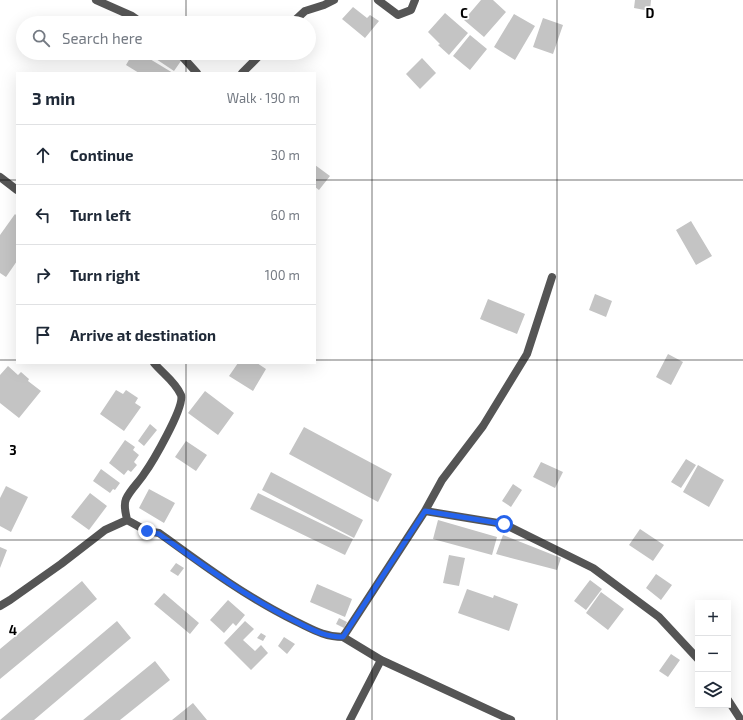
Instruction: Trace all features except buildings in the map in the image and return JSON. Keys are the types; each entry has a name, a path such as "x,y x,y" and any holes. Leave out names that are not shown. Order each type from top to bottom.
{"street":[{"path":"96,0 132,16"},
{"path":"300,16 305,11 334,0"},
{"path":"378,0 398,15 411,10 415,0"},
{"path":"185,60 196,72"},
{"path":"243,72 255,60"},
{"path":"0,177 16,189"},
{"path":"343,637 425,511 442,480 483,426 527,354 552,277"},
{"path":"155,364 175,384 182,397 179,411 163,442 145,474 126,499 124,509 128,520 147,531 159,534 220,578 277,612 321,634 332,637 343,637 381,660 511,720"},
{"path":"425,511 504,524 593,568 660,616 695,656"},
{"path":"0,606 29,587 105,530 128,520"},
{"path":"350,720 381,660"},
{"path":"731,705 741,720"}],"route":[{"path":"147,531 159,534 220,578 277,612 321,634 332,637 343,637 364,607 425,511 504,524"}]}
